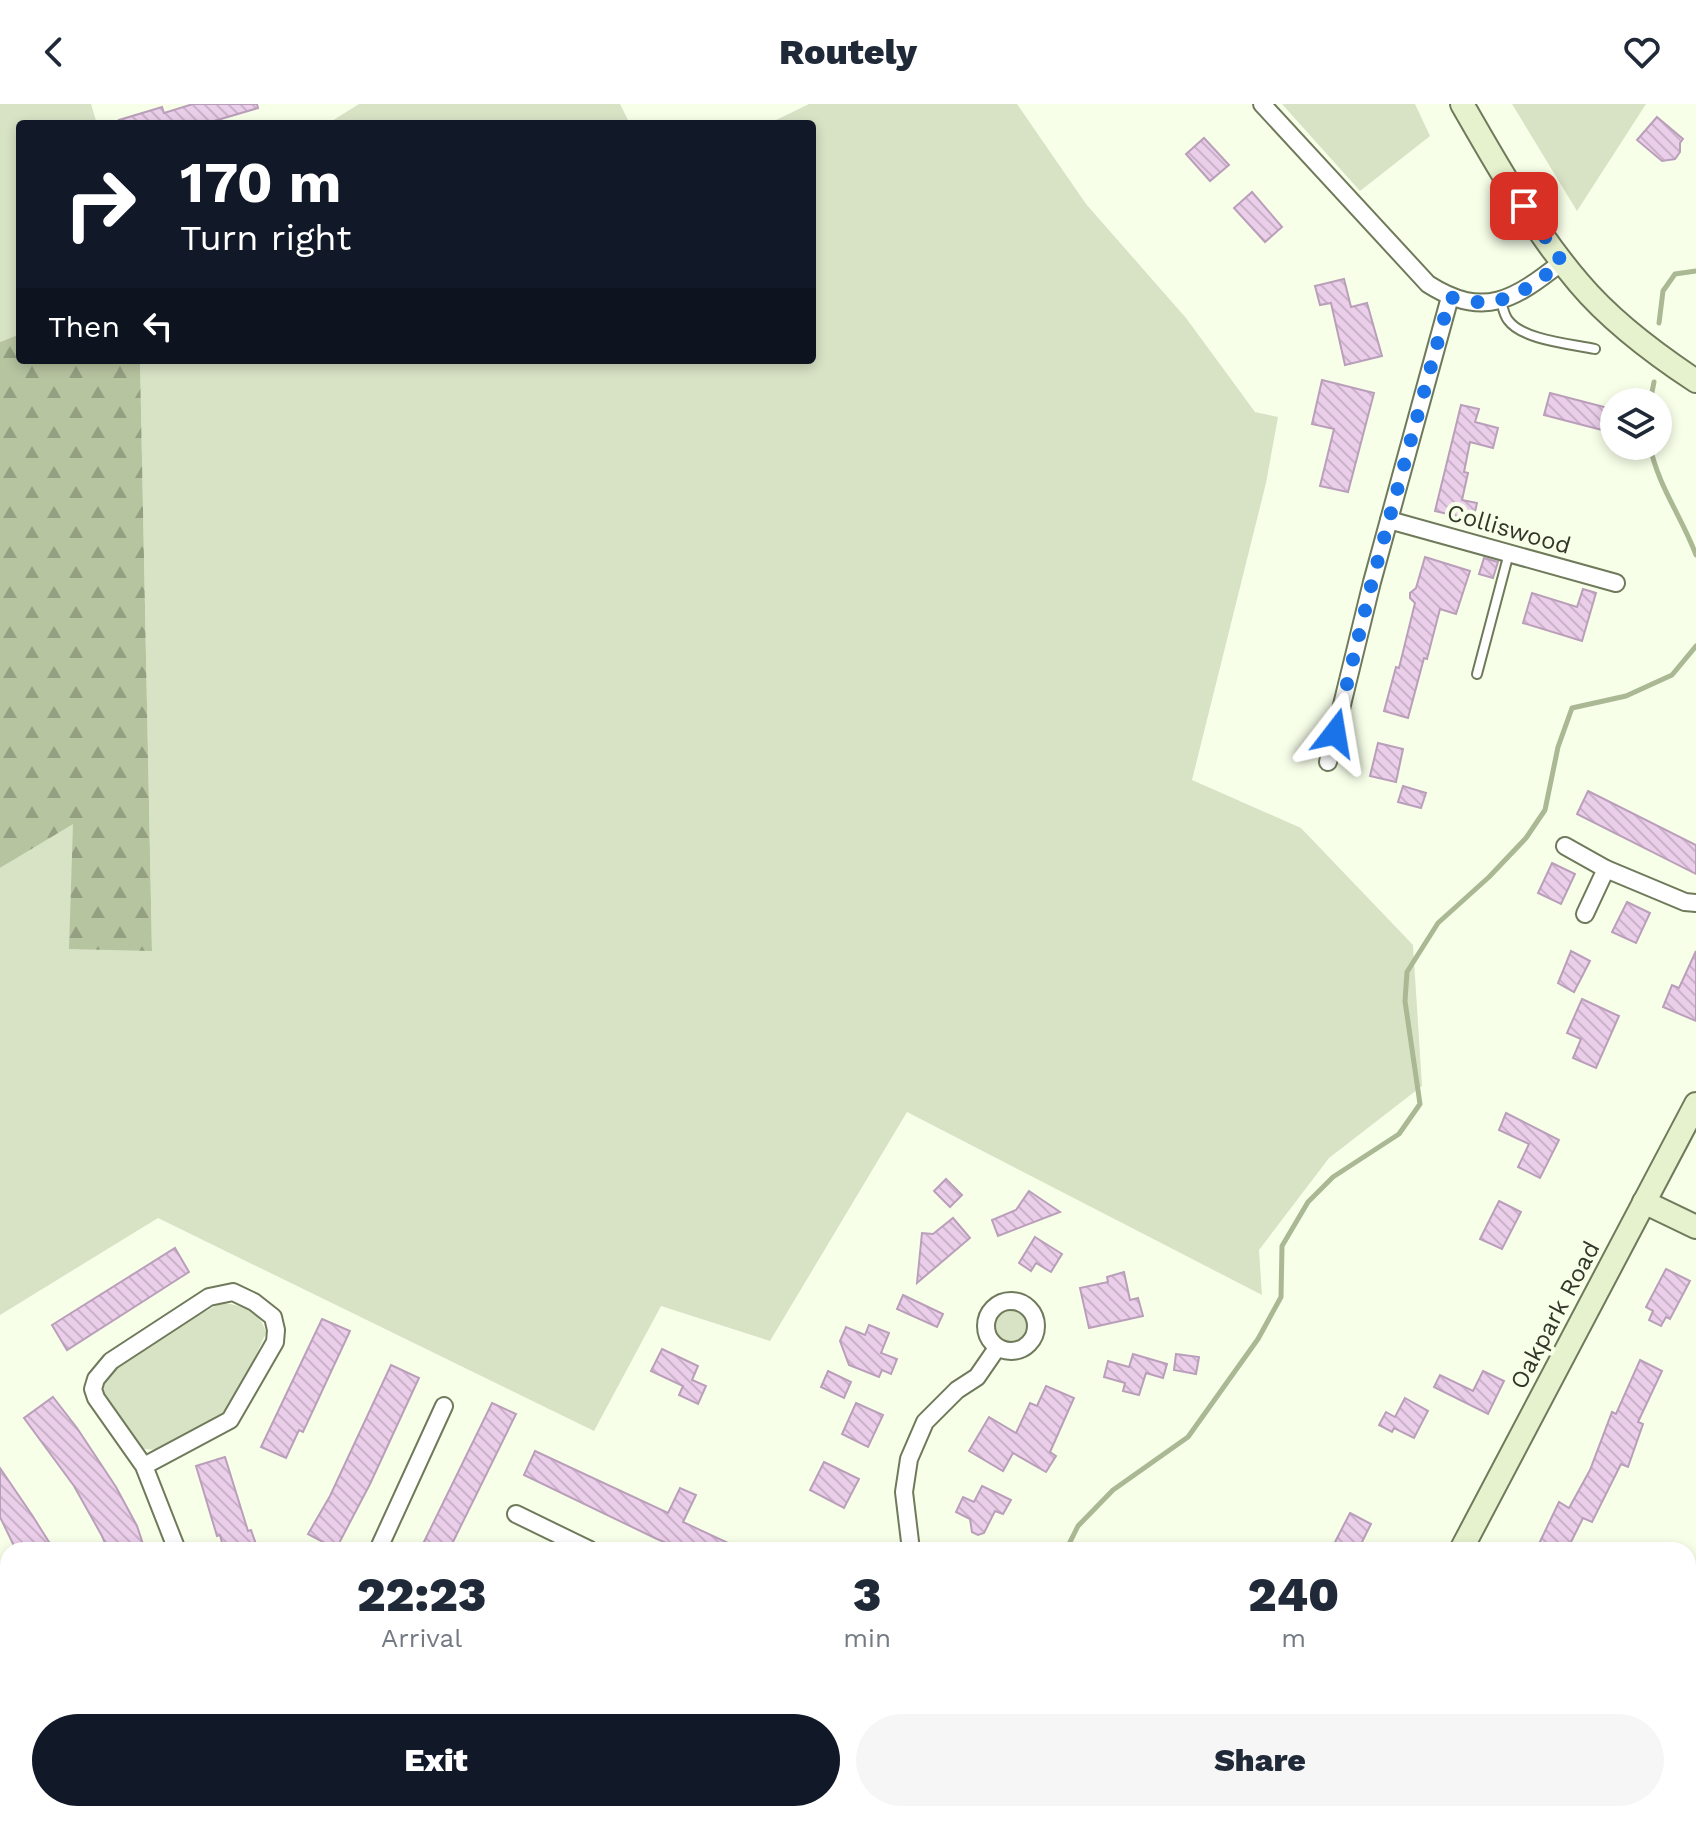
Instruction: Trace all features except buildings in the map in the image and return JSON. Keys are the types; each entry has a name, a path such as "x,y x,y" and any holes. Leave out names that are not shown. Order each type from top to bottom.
{"main road":[{"path":"1462,104 1492,157 1581,286 1665,360 1696,381"},
{"name":"Oakpark Road","path":"1465,1542 1696,1104"},
{"path":"1644,1202 1696,1227"}],"street":[{"path":"1262,104 1428,284 1450,297 1478,303 1501,302 1536,283 1562,262"},
{"path":"1328,762 1389,520 1450,297"},
{"name":"Colliswood","path":"1389,520 1616,583"},
{"path":"1565,846 1606,869 1685,902 1696,903"},
{"path":"1585,914 1606,869"},
{"path":"144,1466 230,1420 275,1342 273,1317 254,1302 233,1292 209,1297 111,1361 96,1379 93,1389 96,1398 144,1466 174,1542"},
{"path":"910,1542 904,1492 909,1459 925,1422 957,1390 977,1377 997,1348"},
{"path":"382,1542 444,1406"},
{"path":"516,1514 574,1542"}],"lane":[{"path":"1501,302 1507,320 1518,330 1595,349"},
{"path":"1477,674 1509,553"}],"green space":[{"path":"0,104 91,104 96,120 16,120 16,336 0,342"},
{"path":"359,104 620,104 628,120 333,120"},
{"path":"809,104 1017,104 1086,204 1186,318 1255,412 1278,417 1266,483 1192,780 1301,828 1413,945 1422,1086 1329,1158 1259,1250 1262,1295 907,1112 770,1341 661,1306 594,1431 158,1218 0,1315 0,868 73,823 152,949 140,364 816,364 816,120 776,120"},
{"path":"1282,104 1415,104 1430,136 1360,191"},
{"path":"1512,104 1646,104 1577,211"},
{"path":"16,336 16,364 140,364 152,951 69,949 73,824 0,868 0,342"},
{"path":"221,1303 250,1310 260,1319 266,1333 233,1405 221,1417 158,1450 144,1449 111,1406 103,1382 138,1352"},
{"path":"1011,1311 1022,1316 1027,1327 1022,1338 1011,1343 1000,1338 995,1327 1000,1316"}],"waterway":[{"path":"1659,323 1663,291 1675,274 1696,271"},
{"path":"1653,388 1654,382"},
{"path":"1654,460 1696,555"},
{"path":"1070,1542 1078,1526 1113,1490 1188,1437 1258,1339 1281,1297 1282,1246 1308,1202 1333,1177 1399,1134 1420,1104 1405,1001 1407,972 1438,923 1526,838 1545,810 1558,747 1572,708 1626,696 1672,675 1696,646"}],"route":[{"path":"1335,733 1372,582 1450,297 1466,302 1501,302 1536,283 1562,262 1524,206"}]}
